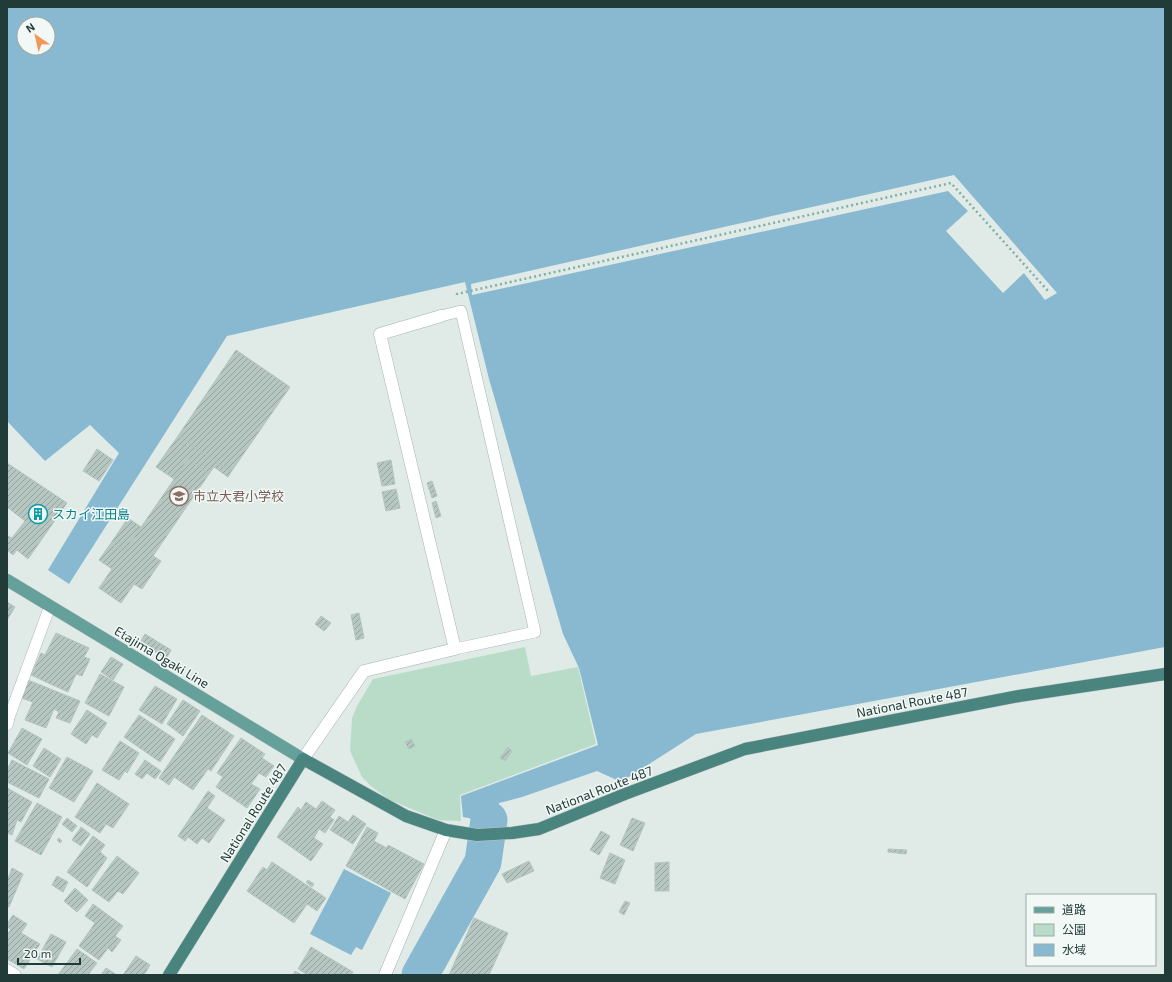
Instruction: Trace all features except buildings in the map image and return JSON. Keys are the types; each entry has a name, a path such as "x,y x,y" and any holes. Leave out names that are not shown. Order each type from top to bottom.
{"highway":[{"name":"National Route 487","path":"169,975 303,759 406,816 446,830 477,835 512,833 539,828 745,749 1019,696 1165,674"}],"main road":[{"name":"Etajima Ogaki Line","path":"7,580 303,759"}],"street":[{"path":"303,759 364,671 455,649 380,334 441,316"},
{"path":"385,975 446,830"},
{"path":"7,970 15,975"}],"lane":[{"path":"441,316 461,311 535,632 455,649"},
{"path":"7,722 50,606"}],"path":[{"path":"461,311 457,294 951,183 1048,291"}],"green space":[{"path":"525,647 531,676 578,667 596,744 460,795 461,821 438,820 388,799 362,777 350,751 352,718 357,706 373,679"}],"water":[{"path":"7,7 1165,7 1165,647 696,734 621,782 597,771 522,797 499,803 496,820 479,820 463,817 461,796 598,745 579,668 563,634 489,379 465,282 227,336 69,584 48,570 119,453 90,425 45,461 7,421"},
{"path":"344,869 391,893 362,950 356,947 351,955 310,934"}],"pier":[{"path":"954,175 1057,293 1045,300 1024,273 1003,293 946,231 968,211 948,191 472,295 471,284"}],"waterway":[{"path":"420,975 483,862 489,820"}],"place":[{"name":"市立大君小学校","path":"179,496"},
{"name":"スカイ江田島","path":"38,514"}]}
